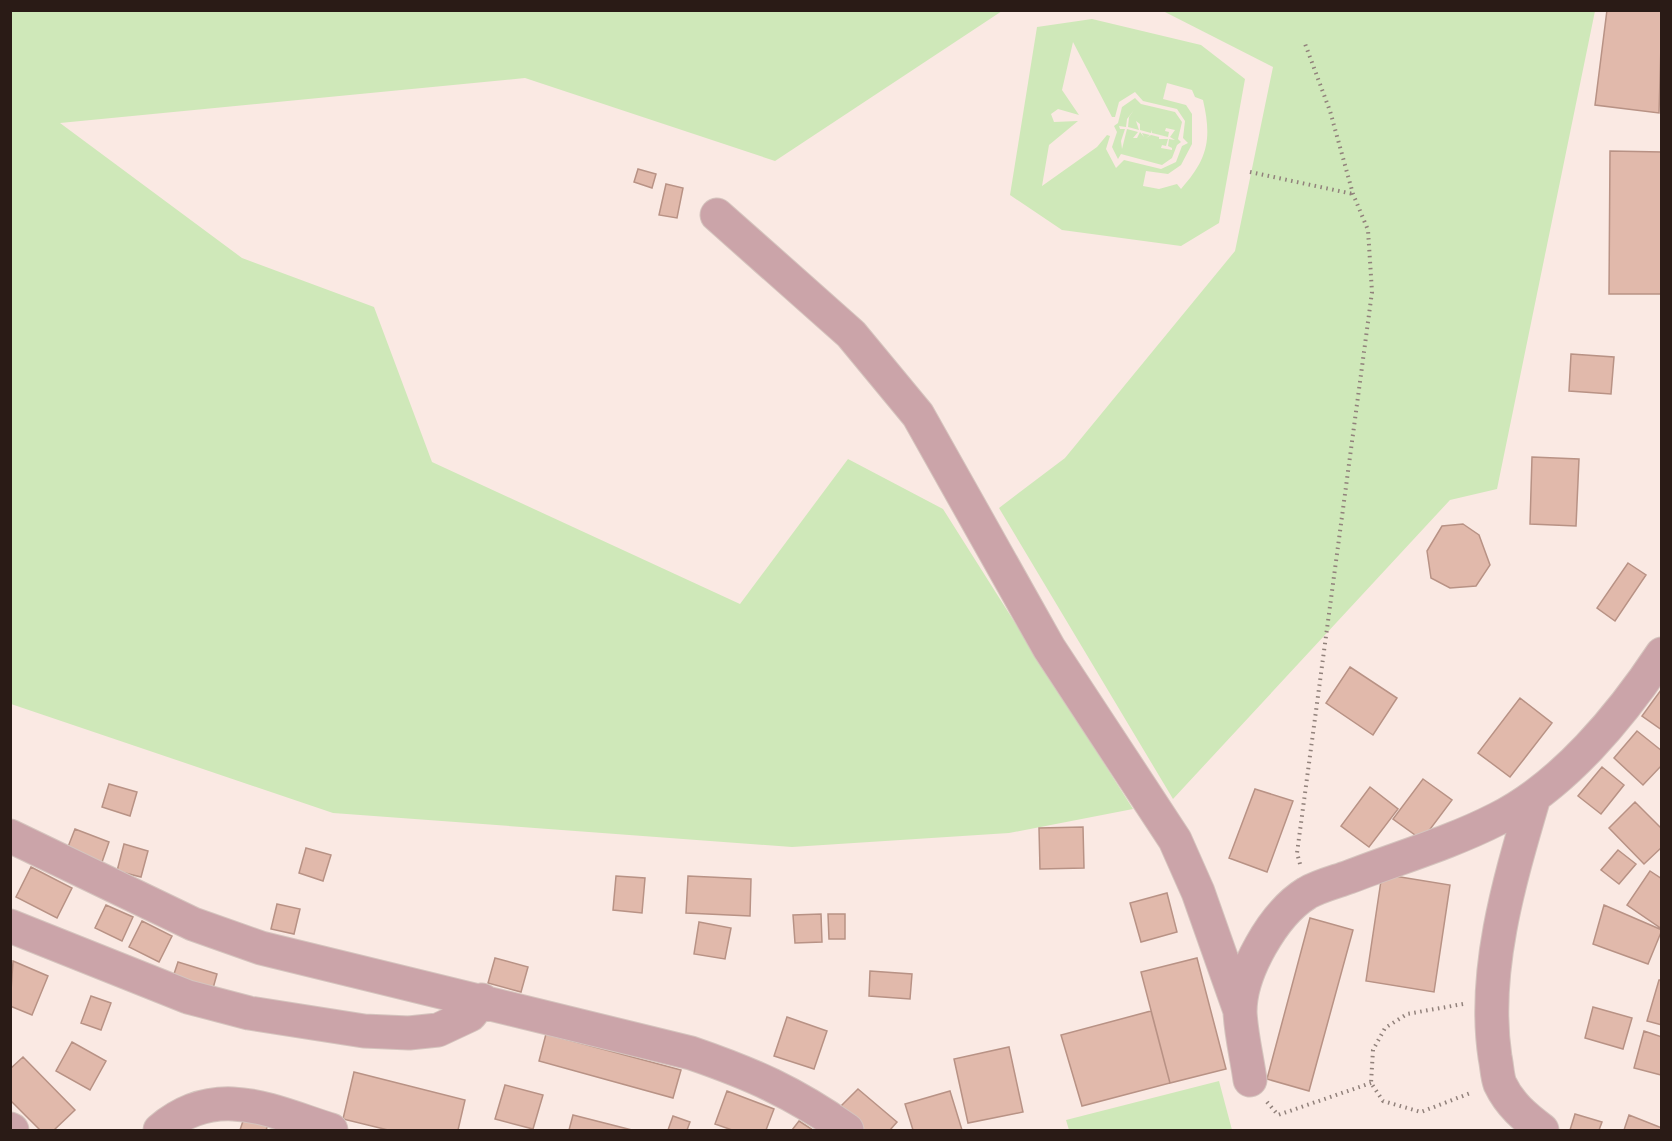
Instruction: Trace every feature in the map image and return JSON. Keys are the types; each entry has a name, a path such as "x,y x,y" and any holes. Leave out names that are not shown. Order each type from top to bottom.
{"street":[{"path":"717,215 851,334 918,415 1049,648 1175,840 1198,892 1240,1011 1250,1080"},
{"path":"1240,1011 1245,980 1263,943 1281,915 1307,894 1440,844 1497,819 1534,797 1573,764 1646,678 1662,654"},
{"path":"1534,797 1519,849 1497,948 1492,1039 1499,1082 1518,1112 1542,1131"},
{"path":"10,836 193,924 261,948 482,1000 691,1053 754,1074 809,1103 847,1131"},
{"path":"10,926 188,997 249,1013 364,1031 409,1033 438,1030 470,1015 482,1000"},
{"path":"160,1131 191,1112 214,1104 246,1103 331,1131"}],"path":[{"path":"1304,41 1330,111 1353,194 1368,230 1372,292 1297,853 1307,894"},
{"path":"1250,172 1353,194"},
{"path":"1494,995 1453,1007 1407,1014 1384,1028 1373,1050 1371,1083 1383,1101 1421,1112 1499,1082"},
{"path":"1278,1115 1371,1083"}],"green space":[{"path":"11,11 1002,11 775,161 525,78 60,123 242,258 374,307 432,462 740,604 848,459 943,509 1133,809 1009,833 792,847 333,813 11,704"},
{"path":"1163,11 1595,11 1497,489 1450,500 1173,799 999,508 1065,458 1235,251 1273,67"},
{"path":"1092,19 1201,45 1245,79 1219,223 1181,246 1062,230 1010,195 1037,27","holes":["1073,42 1112,117 1115,117 1119,102 1135,92 1143,101 1177,109 1185,121 1183,138 1188,143 1182,146 1176,162 1161,169 1124,160 1116,168 1106,149 1110,136 1107,135 1097,147 1042,186 1049,145 1078,121 1054,122 1051,114 1058,109 1079,115 1062,90","1167,83 1192,90 1195,97 1203,100 1206,114 1206,148 1197,168 1181,189 1177,184 1159,189 1143,186 1146,171 1168,174 1181,165 1192,144 1192,114 1186,105 1163,99"]},
{"path":"1135,98 1141,104 1175,112 1182,122 1178,139 1181,142 1177,145 1172,158 1162,165 1121,154 1118,159 1112,147 1117,132 1114,126 1118,123 1122,107","holes":["1134,110 1129,117 1128,127 1139,130 1136,121 1140,124 1140,130 1151,133 1151,130 1152,133 1168,137 1169,132 1165,131 1166,128 1175,130 1170,137 1175,140 1169,139 1168,146 1172,150 1161,148 1162,145 1166,146 1168,139 1159,139 1151,135 1146,138 1150,135 1142,133 1144,137 1140,132 1137,138 1133,138 1138,132 1127,129 1122,149 1121,141 1125,129 1120,129 1119,126 1126,127 1127,119"]},
{"path":"1219,1081 1232,1130 1069,1130 1066,1120"}],"building":[{"path":"1607,10 1662,10 1659,113 1595,105"},
{"path":"1610,151 1662,152 1662,294 1609,294"},
{"path":"638,169 656,174 652,188 634,182"},
{"path":"666,184 683,188 677,218 659,215"},
{"path":"1571,354 1614,357 1611,394 1569,391"},
{"path":"1532,457 1579,459 1576,526 1530,524"},
{"path":"1463,524 1479,535 1490,565 1476,586 1450,588 1431,578 1427,551 1442,526"},
{"path":"1628,563 1646,575 1615,621 1597,608"},
{"path":"1350,667 1397,698 1373,735 1326,703"},
{"path":"1662,690 1662,730 1642,716"},
{"path":"1520,698 1552,723 1510,777 1478,753"},
{"path":"1637,731 1662,751 1662,765 1643,785 1614,758"},
{"path":"1602,767 1624,785 1601,814 1578,796"},
{"path":"1423,779 1452,800 1422,840 1393,819"},
{"path":"109,784 137,792 130,816 102,807"},
{"path":"1370,787 1398,809 1369,847 1341,826"},
{"path":"1255,789 1293,801 1267,872 1229,858"},
{"path":"1635,802 1662,829 1662,847 1644,864 1609,828"},
{"path":"1083,827 1084,868 1040,869 1039,828"},
{"path":"75,829 109,842 101,865 66,852"},
{"path":"124,844 148,851 141,877 117,871"},
{"path":"306,848 331,855 323,881 299,873"},
{"path":"1618,850 1636,864 1619,884 1601,870"},
{"path":"31,867 72,888 57,918 16,897"},
{"path":"1650,871 1662,879 1662,929 1627,905"},
{"path":"1382,874 1450,885 1434,992 1366,981"},
{"path":"616,876 645,878 642,913 613,910"},
{"path":"688,876 751,879 750,916 686,913"},
{"path":"1167,893 1177,932 1141,942 1130,903"},
{"path":"277,904 300,909 294,934 271,929"},
{"path":"106,905 133,917 122,941 95,928"},
{"path":"1604,905 1662,930 1648,964 1593,944"},
{"path":"821,914 822,942 795,943 793,915"},
{"path":"828,914 845,914 845,939 829,939"},
{"path":"1310,918 1353,930 1309,1091 1267,1079"},
{"path":"142,921 172,936 159,962 129,947"},
{"path":"699,922 731,928 725,959 694,954"},
{"path":"495,958 528,967 521,992 488,983"},
{"path":"1197,958 1226,1069 1170,1083 1141,972"},
{"path":"13,961 48,976 32,1015 10,1006"},
{"path":"178,962 217,974 210,999 170,986"},
{"path":"870,971 912,974 910,999 869,996"},
{"path":"1659,980 1662,980 1662,1025 1647,1021"},
{"path":"91,996 111,1003 101,1030 81,1023"},
{"path":"1593,1007 1632,1018 1623,1049 1585,1038"},
{"path":"1151,1011 1170,1083 1082,1106 1061,1035"},
{"path":"787,1017 827,1031 814,1069 774,1056"},
{"path":"1644,1031 1662,1037 1661,1075 1634,1068"},
{"path":"546,1034 681,1070 673,1098 539,1061"},
{"path":"72,1042 106,1061 90,1090 56,1071"},
{"path":"1009,1047 1023,1112 968,1123 954,1059"},
{"path":"23,1057 75,1110 54,1130 40,1130 10,1100 10,1069"},
{"path":"354,1072 465,1100 458,1130 388,1130 343,1119"},
{"path":"505,1085 543,1095 533,1129 495,1119"},
{"path":"858,1089 897,1122 890,1130 859,1130 836,1111"},
{"path":"727,1091 774,1109 766,1130 732,1130 715,1124"},
{"path":"950,1091 962,1130 913,1130 905,1104"},
{"path":"1575,1114 1602,1122 1599,1130 1570,1130"},
{"path":"573,1115 632,1130 569,1130"},
{"path":"1629,1115 1662,1128 1662,1130 1624,1130"},
{"path":"673,1116 690,1122 687,1130 668,1130"},
{"path":"244,1118 268,1125 266,1130 240,1130"},
{"path":"799,1121 813,1130 792,1130"}]}
